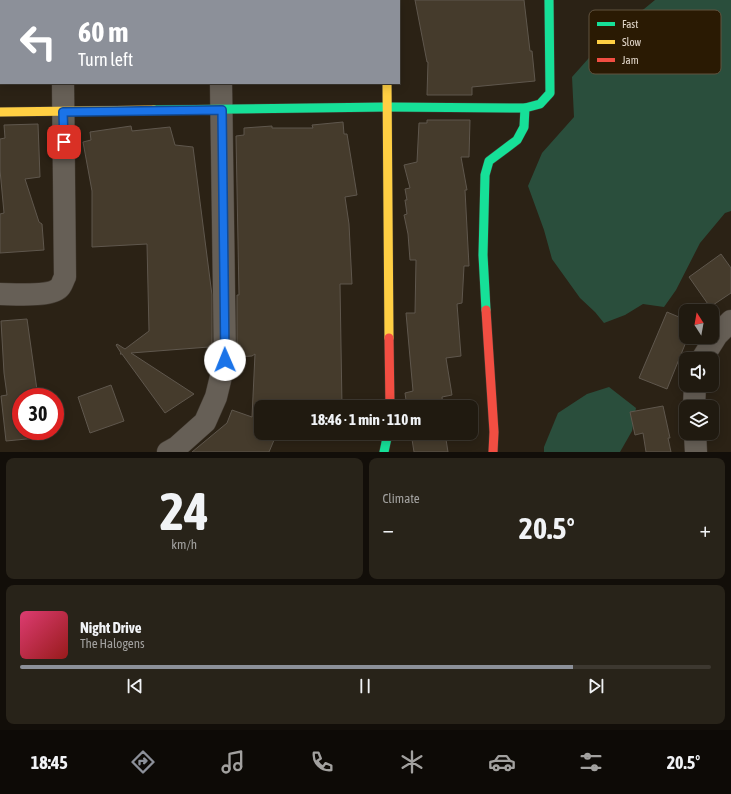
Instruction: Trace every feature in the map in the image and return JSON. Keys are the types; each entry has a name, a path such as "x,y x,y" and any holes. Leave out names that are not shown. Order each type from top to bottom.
{"street":[{"path":"0,112 387,107 525,108 540,104 550,93 549,0"},
{"path":"0,294 45,293 55,291 60,288 64,277 63,84"},
{"path":"168,452 177,447 205,422 216,397 225,360 221,84"},
{"path":"387,84 390,400"},
{"path":"493,452 494,432 483,255 485,175 489,162 517,140 524,127 525,108"},
{"path":"707,352 717,336 731,321"},
{"path":"384,452 387,440"},
{"path":"695,440 696,452"}],"green space":[{"path":"655,0 731,0 731,211 725,213 700,243 676,290 664,307 643,304 625,315 604,323 580,298 552,259 544,230 528,186 542,153 574,117 572,77 589,58 589,74 721,74 721,10 642,10"},
{"path":"609,387 636,408 632,431 620,452 544,452 544,447 558,413 587,394"}],"building":[{"path":"415,0 524,0 535,81 472,87 472,95 427,95 428,62"},
{"path":"427,120 470,120 469,157 461,157 467,190 465,190 469,266 464,266 462,303 457,304 461,356 446,358 452,395 442,397 442,400 406,400 405,393 413,391 406,313 415,313 416,260 410,260 408,234 404,215 407,214 405,189 410,188 404,165 417,162 419,123 427,123"},
{"path":"343,122 344,134 347,134 357,195 345,197 349,224 352,284 340,284 342,400 254,400 254,440 274,440 269,452 192,452 227,423 232,410 252,417 255,354 252,356 237,357 237,295 239,295 236,136 244,135 244,128 272,126 272,128 313,128 312,125"},
{"path":"38,124 40,177 25,179 39,222 42,224 44,250 0,253 0,214 4,213 0,170 0,139 5,138 4,125"},
{"path":"131,126 132,131 170,127 175,145 193,147 212,295 212,359 209,347 131,353 194,394 165,413 122,354 120,354 121,353 116,345 117,344 125,349 149,331 147,244 92,247 92,191 83,142 91,140 90,132"},
{"path":"721,254 731,268 731,293 714,304 708,304 689,277"},
{"path":"667,312 679,317 679,344 685,344 682,352 679,352 679,359 667,389 639,378"},
{"path":"27,319 37,388 12,388 12,440 16,440 6,441 1,396 7,395 4,373 1,321"},
{"path":"111,385 124,421 90,433 78,397"},
{"path":"663,406 670,438 668,438 671,452 646,452 643,433 635,435 630,412"},
{"path":"412,440 446,440 448,452 414,452"}],"traffic: fast":[{"path":"486,310 483,255 485,175 489,161 517,140 524,127 525,108 540,104 550,93 549,0"},
{"path":"154,110 387,107 525,108"},
{"path":"384,452 387,440"}],"traffic: slow":[{"path":"387,84 389,338"},
{"path":"0,112 154,110"}],"traffic: jam":[{"path":"486,310 494,432 493,452"},
{"path":"389,338 390,400"}],"route":[{"path":"64,142 63,112 222,110 225,360"}]}
